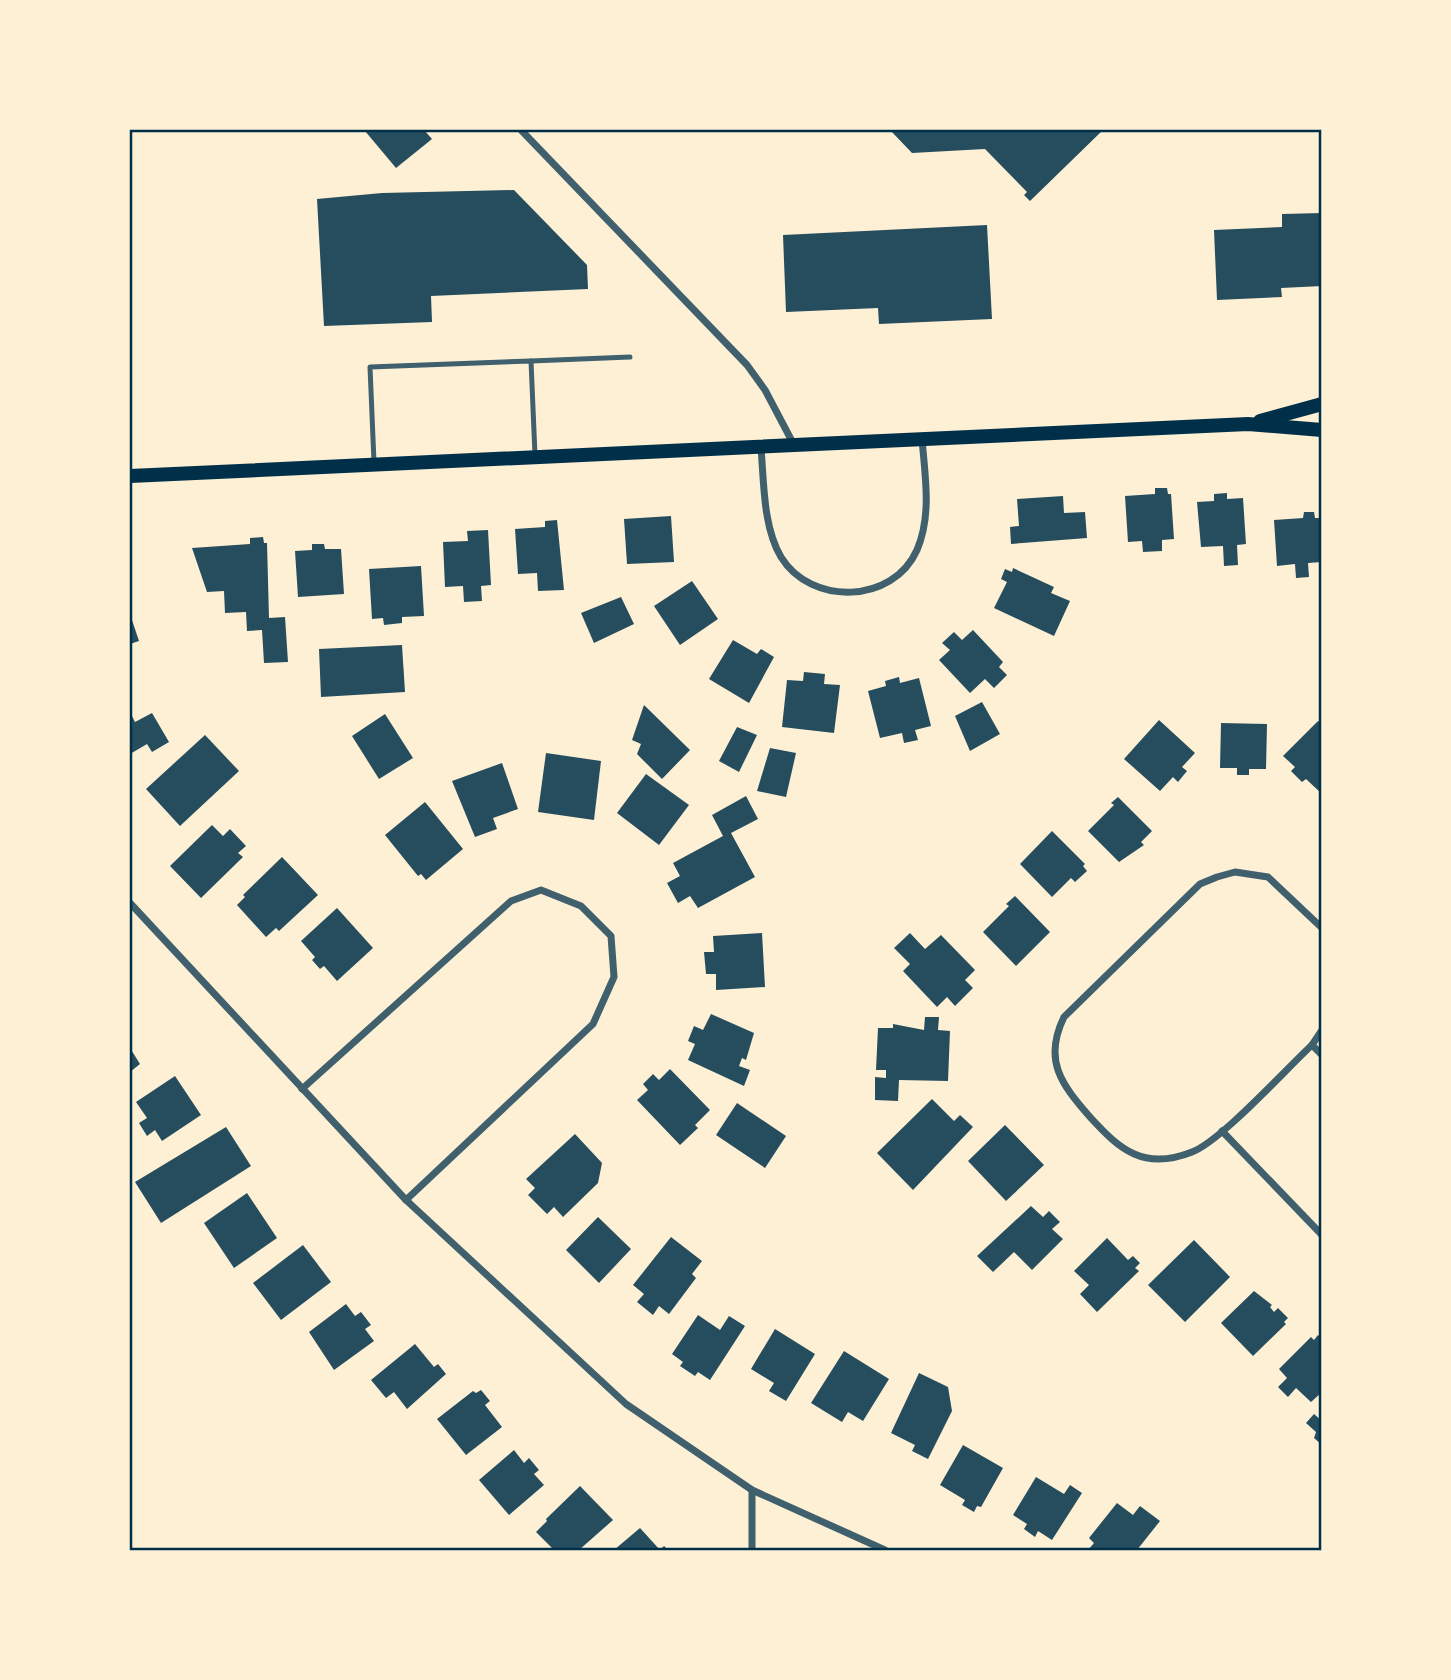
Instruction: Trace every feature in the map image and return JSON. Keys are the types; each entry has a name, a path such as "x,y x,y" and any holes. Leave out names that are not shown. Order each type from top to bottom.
{"main road":[{"path":"1248,424 1321,404"},
{"path":"130,476 1248,424 1321,430"}],"street":[{"path":"521,130 747,365 765,390 794,446"},
{"path":"761,448 767,513 781,556 808,585 848,593 887,584 904,570 916,552 924,530 927,503 922,439"},
{"path":"1321,929 1268,877 1235,872 1200,884 1064,1017 1056,1033 1057,1071 1064,1088 1115,1146 1139,1157 1166,1159 1194,1152 1222,1131 1312,1045 1321,1030"},
{"path":"302,1089 511,901 541,890 581,906 611,936 614,977 593,1024 405,1200"},
{"path":"130,903 405,1200 626,1404 752,1490 885,1550"},
{"path":"1312,1045 1321,1055"},
{"path":"1222,1131 1321,1235"},
{"path":"752,1490 752,1550"}],"lane":[{"path":"374,465 370,367 630,357"},
{"path":"531,361 535,458"}],"building":[{"path":"424,130 432,139 396,168 365,131"},
{"path":"890,130 1103,130 1030,201 1024,195 1027,192 985,149 912,153"},
{"path":"514,190 587,265 588,289 431,296 432,322 324,326 317,199 382,193"},
{"path":"1322,213 1322,286 1281,288 1282,297 1217,300 1214,230 1282,227 1282,214"},
{"path":"987,225 992,319 879,324 878,308 786,312 783,235"},
{"path":"1155,488 1167,488 1168,494 1171,494 1174,539 1162,540 1162,551 1143,552 1142,541 1128,542 1125,496 1155,494"},
{"path":"1227,493 1227,499 1243,498 1246,544 1237,545 1238,565 1224,566 1223,546 1201,547 1197,502 1214,501 1214,494"},
{"path":"1063,496 1064,513 1085,512 1087,538 1011,544 1010,527 1019,526 1017,499"},
{"path":"1304,512 1314,512 1315,518 1319,518 1322,562 1308,563 1309,577 1296,578 1295,564 1277,566 1274,520 1303,518"},
{"path":"671,516 674,562 627,564 624,519"},
{"path":"557,520 564,590 538,591 537,573 518,574 515,529 545,527 545,521"},
{"path":"488,530 491,585 481,586 482,601 464,602 463,586 445,587 443,542 468,541 467,531"},
{"path":"263,537 264,543 267,543 269,618 285,617 288,662 264,663 262,630 247,631 246,612 225,613 224,591 207,592 192,548 250,544 250,538"},
{"path":"312,544 324,544 325,549 341,549 344,594 298,597 295,551 312,550"},
{"path":"421,566 424,616 402,617 402,623 384,625 383,618 372,619 369,569"},
{"path":"1013,568 1054,587 1051,593 1070,601 1054,636 994,608 1007,582 1001,579 1005,569 1012,572"},
{"path":"692,581 718,619 680,645 654,606"},
{"path":"621,597 634,624 594,643 581,613"},
{"path":"130,614 139,641 130,644"},
{"path":"973,630 1003,662 999,667 1007,675 994,688 985,679 970,693 939,660 950,650 942,643 954,632 962,640"},
{"path":"733,640 757,654 761,649 774,657 749,703 709,679"},
{"path":"402,645 405,692 321,697 319,649"},
{"path":"804,672 825,674 824,684 840,685 834,733 782,727 787,680 803,681"},
{"path":"899,677 900,683 919,678 931,726 915,730 918,740 904,743 902,733 880,738 868,691 886,686 885,681"},
{"path":"982,702 1000,734 970,751 955,716"},
{"path":"644,705 690,750 662,779 637,754 641,744 632,740"},
{"path":"130,712 135,722 152,713 169,742 152,752 147,744 130,754"},
{"path":"385,714 413,758 379,779 352,736"},
{"path":"1159,720 1195,753 1182,767 1187,771 1178,782 1173,777 1160,791 1124,759"},
{"path":"1318,721 1322,724 1322,794 1306,779 1302,782 1291,771 1295,767 1283,756"},
{"path":"1221,723 1267,724 1266,769 1249,769 1249,775 1237,775 1237,768 1220,768"},
{"path":"737,727 757,735 739,772 719,761"},
{"path":"205,735 239,771 180,826 146,789"},
{"path":"770,748 796,753 786,797 757,791"},
{"path":"546,753 601,761 594,820 538,812"},
{"path":"502,763 518,809 493,818 497,829 475,837 452,781"},
{"path":"646,774 689,805 659,845 617,813"},
{"path":"746,796 758,819 731,833 755,877 698,908 690,896 678,903 667,883 680,876 673,863 723,836 712,815"},
{"path":"1118,797 1152,831 1141,842 1144,845 1119,862 1088,831 1114,805 1111,803"},
{"path":"425,802 463,849 426,880 421,874 418,876 385,835"},
{"path":"212,825 223,836 230,829 246,846 238,853 243,857 201,898 170,866"},
{"path":"1052,831 1085,864 1083,866 1087,871 1075,882 1071,878 1052,897 1020,864"},
{"path":"282,857 318,895 279,931 276,928 266,937 237,905 245,897 243,895"},
{"path":"1015,896 1050,932 1016,966 983,932 1009,906 1006,904"},
{"path":"337,908 373,948 337,981 324,966 320,969 312,960 315,957 301,941"},
{"path":"762,933 765,987 716,990 716,974 706,974 704,952 714,952 713,936"},
{"path":"910,933 925,949 941,935 975,970 965,980 973,988 955,1006 947,997 937,1007 903,971 910,964 894,948"},
{"path":"711,1014 754,1033 746,1060 742,1058 739,1066 750,1070 744,1086 688,1060 695,1044 688,1041 694,1026 703,1030"},
{"path":"925,1017 939,1017 938,1030 950,1031 948,1081 899,1080 898,1101 875,1100 875,1077 886,1078 886,1070 876,1070 878,1028 893,1028 893,1024 924,1030"},
{"path":"130,1048 140,1064 130,1072"},
{"path":"670,1069 710,1110 695,1125 698,1128 680,1145 637,1100 648,1090 643,1084 653,1074 659,1080"},
{"path":"175,1076 201,1115 162,1141 155,1130 147,1136 139,1123 147,1118 136,1102"},
{"path":"932,1099 954,1121 960,1115 973,1127 913,1190 877,1153"},
{"path":"737,1103 786,1136 765,1168 716,1135"},
{"path":"1005,1125 1044,1165 1006,1201 968,1161"},
{"path":"226,1127 251,1166 161,1223 135,1182"},
{"path":"575,1134 602,1163 598,1183 563,1217 554,1207 547,1214 528,1195 535,1188 526,1179"},
{"path":"247,1193 277,1238 234,1268 204,1223"},
{"path":"1031,1206 1043,1217 1049,1211 1060,1222 1052,1229 1063,1239 1032,1270 1014,1252 993,1272 977,1256"},
{"path":"598,1217 631,1249 599,1283 566,1250"},
{"path":"671,1237 702,1261 692,1274 696,1278 669,1314 659,1306 653,1315 637,1302 644,1294 633,1285"},
{"path":"1107,1238 1128,1260 1133,1256 1140,1263 1135,1268 1139,1271 1097,1312 1080,1294 1089,1285 1074,1271"},
{"path":"1194,1240 1230,1277 1185,1322 1148,1285"},
{"path":"303,1245 331,1282 281,1320 253,1283"},
{"path":"1254,1291 1272,1305 1270,1307 1274,1312 1278,1308 1288,1318 1284,1322 1286,1324 1253,1356 1221,1323"},
{"path":"346,1304 355,1316 361,1312 371,1325 365,1329 374,1341 334,1370 309,1332"},
{"path":"698,1315 720,1330 729,1316 745,1326 710,1380 698,1372 695,1376 680,1366 683,1362 672,1354"},
{"path":"775,1329 815,1354 786,1401 769,1391 774,1383 751,1369"},
{"path":"1318,1335 1322,1338 1322,1392 1311,1402 1296,1388 1288,1397 1278,1387 1287,1378 1279,1369 1311,1337 1314,1340"},
{"path":"415,1344 434,1367 438,1364 446,1374 407,1409 394,1392 386,1398 371,1380"},
{"path":"844,1351 889,1379 863,1421 848,1412 842,1422 811,1403"},
{"path":"919,1373 948,1387 952,1411 928,1459 912,1451 915,1445 891,1433"},
{"path":"481,1390 490,1401 485,1405 502,1427 466,1455 437,1419 473,1391 476,1393"},
{"path":"1314,1414 1322,1421 1322,1445 1314,1438 1316,1432 1306,1423"},
{"path":"963,1445 1003,1468 981,1507 977,1506 974,1512 962,1505 965,1500 940,1485"},
{"path":"514,1450 524,1463 529,1458 539,1470 534,1474 544,1485 509,1515 479,1480"},
{"path":"1036,1477 1064,1494 1070,1485 1082,1493 1052,1540 1038,1531 1035,1537 1024,1529 1027,1524 1013,1515"},
{"path":"580,1486 613,1520 579,1550 554,1550 536,1532"},
{"path":"1117,1503 1133,1515 1140,1506 1160,1521 1137,1550 1088,1550 1094,1543 1089,1538"},
{"path":"640,1528 660,1550 614,1550"}]}
